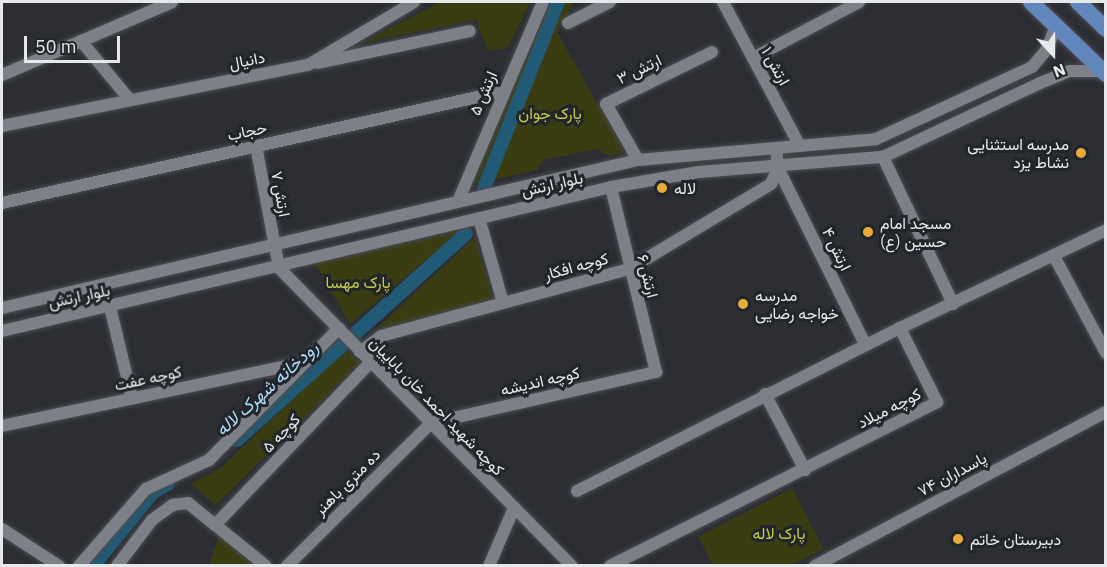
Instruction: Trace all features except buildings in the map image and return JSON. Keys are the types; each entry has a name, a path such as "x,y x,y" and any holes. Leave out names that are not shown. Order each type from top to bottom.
{"main road":[{"path":"1031,2 1104,72"},
{"path":"1078,2 1106,28"}],"street":[{"path":"2,75 172,2"},
{"name":"دانیال","path":"2,126 308,65 394,6 414,2"},
{"name":"ارتش ۵","path":"459,199 500,92 543,2"},
{"path":"568,23 610,2"},
{"name":"ارتش ۱","path":"723,2 800,146"},
{"path":"753,58 859,2"},
{"name":"بلوار ارتش","path":"2,308 274,247 459,199 638,160 876,139 1032,67 1056,26"},
{"path":"308,65 470,31"},
{"path":"81,40 130,100"},
{"name":"ارتش ۳","path":"638,160 606,104 712,52"},
{"name":"بلوار ارتش","path":"2,331 279,268 611,188 699,172 778,168 883,157 1070,71 1104,72"},
{"name":"حجاب","path":"2,203 500,92"},
{"name":"ارتش ۷","path":"256,146 279,268"},
{"path":"776,148 778,168"},
{"path":"883,157 953,304"},
{"name":"کوچه افکار","path":"358,349 381,336 629,269 771,184 778,168"},
{"name":"ارتش ۴","path":"778,168 866,344"},
{"name":"ارتش ۶","path":"611,188 656,372"},
{"path":"479,218 503,303"},
{"path":"577,491 866,344 1106,231"},
{"path":"1054,256 1106,353"},
{"name":"کوچه شهید احمد خان باباییان","path":"279,268 572,566"},
{"path":"53,298 58,318"},
{"path":"110,307 132,398"},
{"name":"کوچه میلاد","path":"610,566 938,402 900,328"},
{"path":"79,566 146,489 209,460 301,362 342,331"},
{"name":"کوچه عفت","path":"2,426 301,362"},
{"name":"کوچه ۵","path":"215,525 370,363"},
{"name":"کوچه اندیشه","path":"431,423 656,372"},
{"path":"765,394 805,470"},
{"name":"پاسداران ۷۴","path":"815,566 1106,412"},
{"name":"ده متری باهنر","path":"287,566 431,423"},
{"path":"117,566 152,520 173,505 188,503 266,566"},
{"path":"489,566 514,508"},
{"path":"2,529 59,566"}],"green space":[{"path":"441,2 531,2 507,48 488,51 476,20 361,43"},
{"name":"پارک جوان","path":"548,2 574,2 557,32 625,152 609,156 596,149 543,160 537,170 474,184"},
{"name":"پارک مهسا","path":"461,230 350,324 315,264"},
{"path":"475,237 493,298 374,331"},
{"path":"345,349 360,363 216,505 191,484 222,467"},
{"name":"پارک لاله","path":"792,488 824,549 791,565 713,565 698,537"},
{"path":"220,532 256,565 209,566"}],"waterway":[{"name":"رودخانه شهرک لاله","path":"484,188 558,2"},
{"name":"رودخانه شهرک لاله","path":"237,440 466,234"},
{"name":"رودخانه شهرک لاله","path":"93,566 153,492 168,484"}],"place":[{"name":"مدرسه استثنایی نشاط یزد","path":"1081,153"},
{"name":"لاله","path":"662,188"},
{"name":"مسجد امام حسین (ع)","path":"868,232"},
{"name":"مدرسه خواجه رضایی","path":"743,304"},
{"name":"دبیرستان خاتم","path":"958,539"}]}
